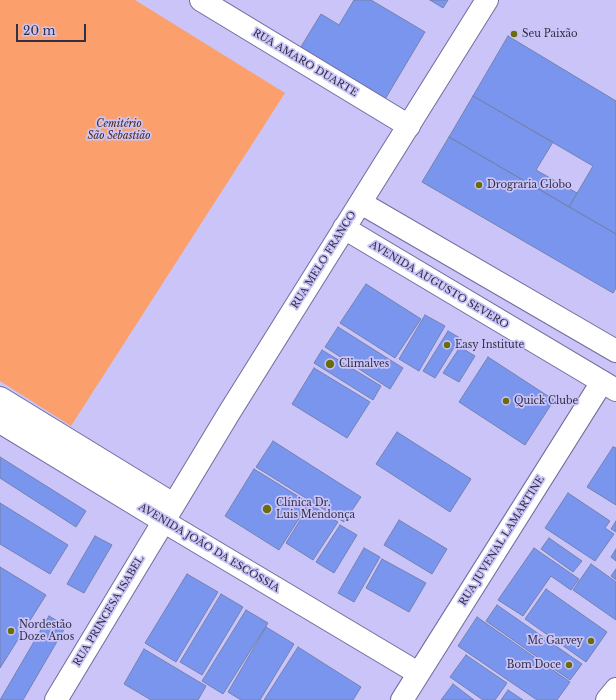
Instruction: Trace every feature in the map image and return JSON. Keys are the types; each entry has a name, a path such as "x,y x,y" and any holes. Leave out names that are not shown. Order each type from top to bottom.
{"main road":[{"name":"RUA AMARO DUARTE","path":"201,0 409,126"},
{"name":"RUA MELO FRANCO","path":"168,513 487,0"},
{"path":"361,203 616,351"},
{"name":"AVENIDA AUGUSTO SEVERO","path":"344,228 609,386"},
{"name":"RUA JUVENAL LAMARTINE","path":"402,700 418,673 609,386"},
{"name":"AVENIDA JOÃO DA ESCÓSSIA","path":"0,398 168,513 418,673"},
{"name":"AVENIDA JOÃO DA ESCÓSSIA","path":"0,422 168,513"},
{"name":"RUA PRINCESA ISABEL","path":"56,700 168,513"},
{"path":"607,700 616,689"}],"green space":[{"name":"Cemitério São Sebastião","path":"0,0 135,0 285,93 71,426 0,381"}],"building":[{"path":"354,0 371,0 425,32 384,101 299,50 321,14 339,25"},
{"path":"430,0 448,0 443,8"},
{"path":"508,36 616,101 616,234 569,207 593,166 473,96"},
{"path":"473,96 553,142 536,170 577,193 569,207 449,137"},
{"path":"449,137 616,234 616,288 613,293 422,182"},
{"path":"366,284 421,319 395,358 340,323"},
{"path":"425,315 445,326 419,371 399,359"},
{"path":"338,327 403,368 390,389 325,347"},
{"path":"448,331 460,338 435,378 423,371"},
{"path":"460,347 475,356 459,382 443,373"},
{"path":"322,350 381,386 373,400 314,363"},
{"name":"Quick Clube","path":"488,357 554,400 525,445 459,402"},
{"path":"314,368 370,402 347,438 292,404"},
{"path":"397,432 471,479 450,512 376,464"},
{"path":"273,441 361,497 344,522 256,467"},
{"path":"613,447 616,448 616,505 587,487"},
{"path":"0,457 86,511 76,527 0,478"},
{"name":"Clínica Dr. Luis Mendonça","path":"254,469 309,503 279,550 225,516"},
{"path":"568,493 610,521 605,528 614,534 595,561 545,528"},
{"path":"0,503 68,545 50,574 0,544"},
{"path":"310,504 338,522 313,560 286,543"},
{"path":"399,520 447,549 432,574 384,545"},
{"path":"616,521 616,532 611,529"},
{"path":"340,525 357,535 334,573 316,562"},
{"path":"95,536 112,545 84,593 67,584"},
{"path":"549,538 582,561 573,572 541,549"},
{"path":"364,548 380,557 354,602 338,593"},
{"path":"534,548 579,579 571,590 551,576 523,616 498,600"},
{"path":"616,549 616,561 611,557"},
{"path":"382,559 426,583 409,612 366,588"},
{"path":"591,564 616,582 616,620 573,590"},
{"name":"Nordestão Doze Anos","path":"0,567 46,595 0,668"},
{"path":"616,569 616,580 611,576"},
{"path":"187,574 218,592 176,662 145,643"},
{"path":"546,589 607,632 586,662 525,619"},
{"path":"221,594 243,607 202,675 180,662"},
{"path":"497,605 582,664 570,680 486,621"},
{"path":"246,610 268,623 223,694 202,681"},
{"path":"49,616 66,626 23,700 0,700"},
{"path":"477,617 570,682 557,700 537,700 458,646"},
{"path":"266,627 294,644 260,700 241,700 228,692"},
{"path":"298,647 361,687 353,700 264,700"},
{"path":"144,649 206,686 198,700 151,700 124,684"},
{"path":"466,655 507,683 495,700 483,700 450,677"},
{"path":"453,684 474,700 441,700"},
{"path":"508,690 523,700 501,700"}],"place":[{"name":"Seu Paixão","path":"514,34"},
{"name":"Drograria Globo","path":"479,185"},
{"name":"Easy Institute","path":"447,345"},
{"name":"Climalves","path":"330,364"},
{"name":"Quick Clube","path":"506,401"},
{"name":"Clínica Dr. Luis Mendonça","path":"267,509"},
{"name":"Nordestão Doze Anos","path":"11,631"},
{"name":"Mc Garvey","path":"591,641"},
{"name":"Bom Doce","path":"569,665"}]}
